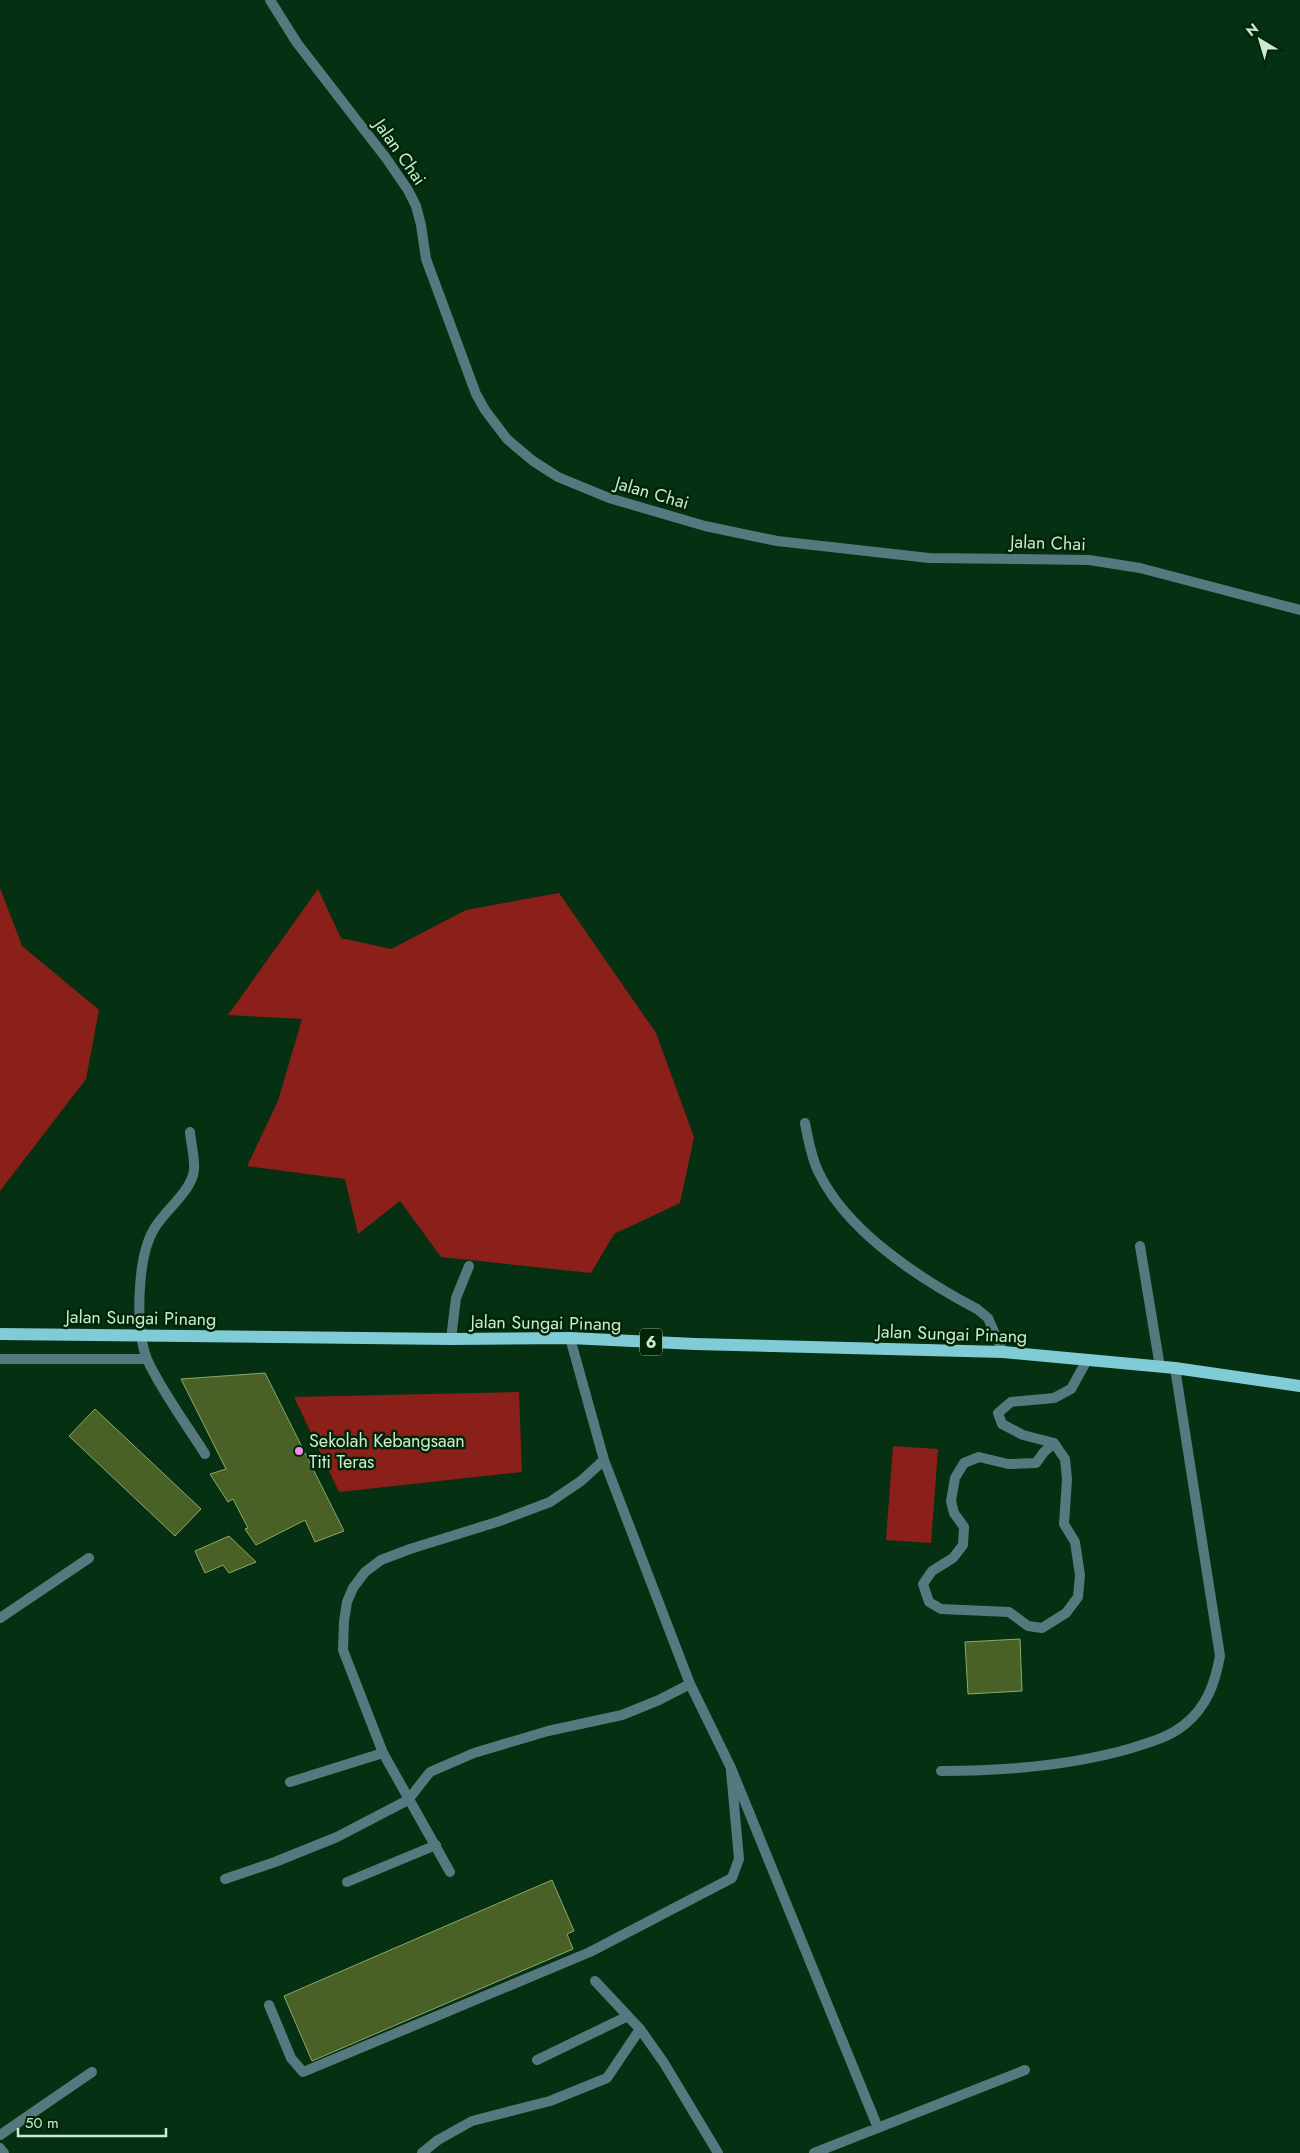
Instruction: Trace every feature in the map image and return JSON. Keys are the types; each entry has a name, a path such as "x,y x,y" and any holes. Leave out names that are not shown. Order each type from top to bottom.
{"main road":[{"name":"Jalan Sungai Pinang","path":"0,1334 451,1339 570,1338 1003,1352 1160,1366 1300,1386"}],"street":[{"name":"Jalan Chai","path":"270,0 297,43 386,158 408,190 416,206 421,225 426,259 476,394 485,410 507,439 533,461 558,477 609,498 706,526 777,541 929,558 1090,560 1140,568 1300,610"},
{"path":"805,1123 812,1156 830,1193 856,1223 900,1262 977,1309 988,1318 1003,1352"},
{"path":"190,1132 194,1172 189,1184 154,1228 148,1240 142,1264 140,1286 141,1335 147,1359 204,1454"},
{"path":"1140,1246 1160,1366"},
{"path":"451,1339 456,1298 469,1266"},
{"path":"570,1338 604,1460 690,1684 731,1768 878,2128"},
{"path":"0,1359 147,1359"},
{"path":"1054,1444 1044,1452 1036,1463 1008,1464 980,1457 964,1463 955,1478 951,1501 954,1514 964,1528 963,1545 953,1558 932,1571 923,1584 929,1602 941,1609 1010,1612 1028,1626 1042,1628 1066,1613 1078,1597 1080,1575 1075,1542 1064,1524 1067,1479 1065,1459 1054,1444 1023,1435 1002,1424 998,1413 1011,1402 1054,1398 1071,1389 1087,1360"},
{"path":"941,1771 997,1771 1053,1765 1108,1755 1162,1739 1185,1725 1203,1706 1215,1682 1220,1656 1175,1368"},
{"path":"450,1872 383,1753 343,1650 347,1602 365,1572 381,1560 500,1521 550,1502 581,1481 604,1460"},
{"path":"0,1618 89,1558"},
{"path":"225,1879 275,1862 337,1837 408,1800 430,1772 474,1753 548,1730 622,1715 659,1700 690,1684"},
{"path":"290,1782 383,1753"},
{"path":"270,2005 291,2058 303,2072 590,1952 732,1878 739,1859 731,1768"},
{"path":"347,1882 436,1845"},
{"path":"595,1981 640,2029 664,2063 718,2153"},
{"path":"537,2060 628,2016"},
{"path":"422,2153 438,2140 472,2121 550,2101 607,2078 640,2029"},
{"path":"814,2153 1025,2070"},
{"path":"0,2135 92,2072"},
{"path":"0,2148 4,2153"}],"shaded area":[{"path":"0,888 22,946 99,1010 86,1079 0,1191"},
{"path":"318,889 341,938 391,949 466,910 559,893 656,1033 694,1137 680,1203 614,1234 591,1273 441,1257 400,1201 358,1234 345,1179 247,1166 278,1101 302,1019 228,1015"},
{"path":"519,1392 522,1472 339,1492 294,1397"},
{"path":"893,1446 938,1449 931,1543 886,1540"}],"building":[{"name":"Sekolah Kebangsaan Titi Teras","path":"265,1373 344,1531 315,1542 305,1520 256,1545 245,1529 248,1528 233,1499 228,1502 210,1474 226,1469 181,1379"},
{"path":"95,1409 201,1509 175,1536 69,1436"},
{"path":"229,1536 256,1562 229,1573 223,1565 205,1573 195,1551"},
{"path":"1020,1639 1022,1691 968,1694 965,1642"},
{"path":"552,1880 574,1931 567,1934 573,1949 312,2061 284,1996"}],"place":[{"name":"Sekolah Kebangsaan Titi Teras","path":"299,1451"}]}
